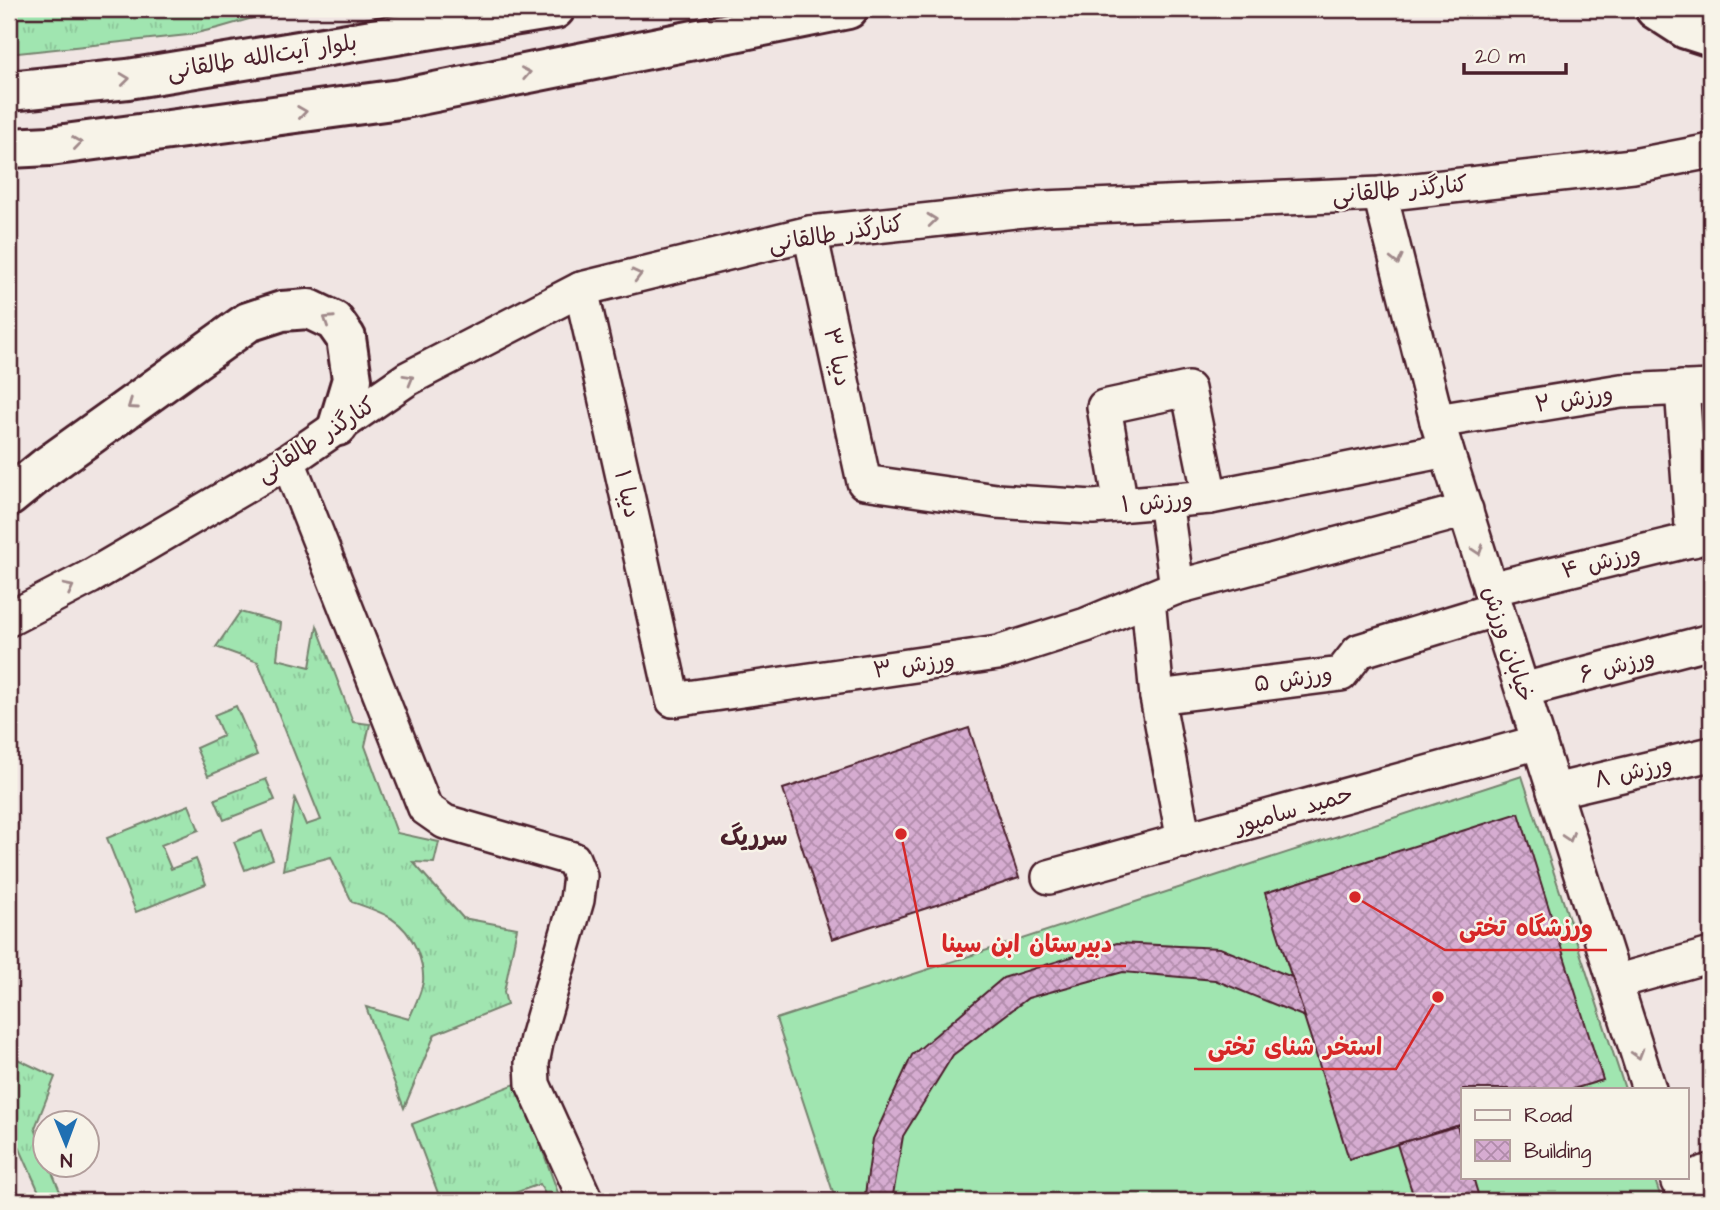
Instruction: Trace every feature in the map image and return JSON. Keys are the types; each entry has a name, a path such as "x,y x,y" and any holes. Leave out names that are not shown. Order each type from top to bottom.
{"main road":[{"name":"بلوار آیت‌الله طالقانی","path":"9,91 128,79 444,19 555,9"},
{"path":"9,148 50,146 400,99 848,9"},
{"path":"1655,9 1686,29 1711,37"},
{"path":"9,497 46,467 248,323 282,311 309,309 334,321 346,338 352,379 338,426"}],"street":[{"name":"کنارگذر طالقانی","path":"9,619 90,577 288,461 407,379 582,289 810,233 1043,208 1380,194 1633,166 1711,151"},
{"name":"خیابان ورزش","path":"1380,194 1442,435 1649,1088"},
{"name":"دیبا ۳","path":"810,233 864,482"},
{"name":"دیبا ۱","path":"582,289 673,699"},
{"name":"ورزش ۲","path":"1442,435 1621,391 1697,387"},
{"path":"1697,387 1702,538"},
{"path":"1121,505 1104,407 1188,389 1210,497"},
{"name":"ورزش ۱","path":"864,482 996,501 1093,507 1121,505 1210,497 1442,435"},
{"path":"288,461 425,808 445,822 573,859 580,876 577,900 531,1063 533,1084 586,1201"},
{"path":"1165,501 1157,697 1184,841"},
{"name":"ورزش ۳","path":"673,699 998,653 1086,625 1163,593 1466,510"},
{"name":"ورزش ۴","path":"1494,599 1702,538"},
{"name":"ورزش ۵","path":"1157,697 1341,674 1359,651 1494,599"},
{"name":"ورزش ۶","path":"1523,690 1711,642"},
{"name":"حمید سامپور","path":"1049,877 1539,742"},
{"name":"ورزش ۸","path":"1554,791 1711,754"},
{"path":"1615,982 1711,955"},
{"path":"1680,1187 1711,1171"}],"green space":[{"path":"9,9 284,9 188,35 9,54"},
{"path":"240,612 281,623 277,659 310,667 317,626 353,722 370,724 365,746 397,833 439,842 434,863 413,862 463,918 517,928 504,992 507,1005 435,1034 404,1108 366,1007 409,1019 423,982 420,958 412,939 399,924 382,913 352,902 331,857 283,870 295,799 306,825 321,820 258,662 216,647"},
{"path":"236,706 257,755 208,776 196,748 223,736 214,715"},
{"path":"1522,776 1625,1088 1461,1088 1461,1178 1654,1178 1662,1201 836,1201 776,1019"},
{"path":"266,779 275,800 224,820 215,799"},
{"path":"189,805 199,830 161,845 171,869 196,859 206,884 136,912 107,838"},
{"path":"262,831 273,859 245,870 234,842"},
{"path":"9,1055 55,1077 43,1108 32,1108 32,1176 9,1124"},
{"path":"518,1083 561,1201 548,1201 540,1184 492,1201 441,1201 412,1124"},
{"path":"33,1178 54,1178 64,1201 43,1201"}],"building":[{"path":"969,728 1019,878 832,939 783,789"},
{"path":"1519,813 1603,1080 1576,1088 1461,1088 1461,1125 1349,1159 1265,893"},
{"path":"1117,943 1220,948 1292,977 1305,1017 1215,980 1123,972 1028,998 953,1055 903,1136 892,1201 864,1201 873,1139 912,1055 1003,978"},
{"path":"1457,1126 1461,1139 1461,1178 1473,1178 1480,1201 1415,1201 1397,1144"}],"place":[{"name":"دبیرستان ابن سینا","path":"901,834"},
{"name":"ورزشگاه تختی","path":"1355,897"},
{"name":"استخر شنای تختی","path":"1438,997"}],"district":[{"name":"سرریگ","path":"754,838"}]}
